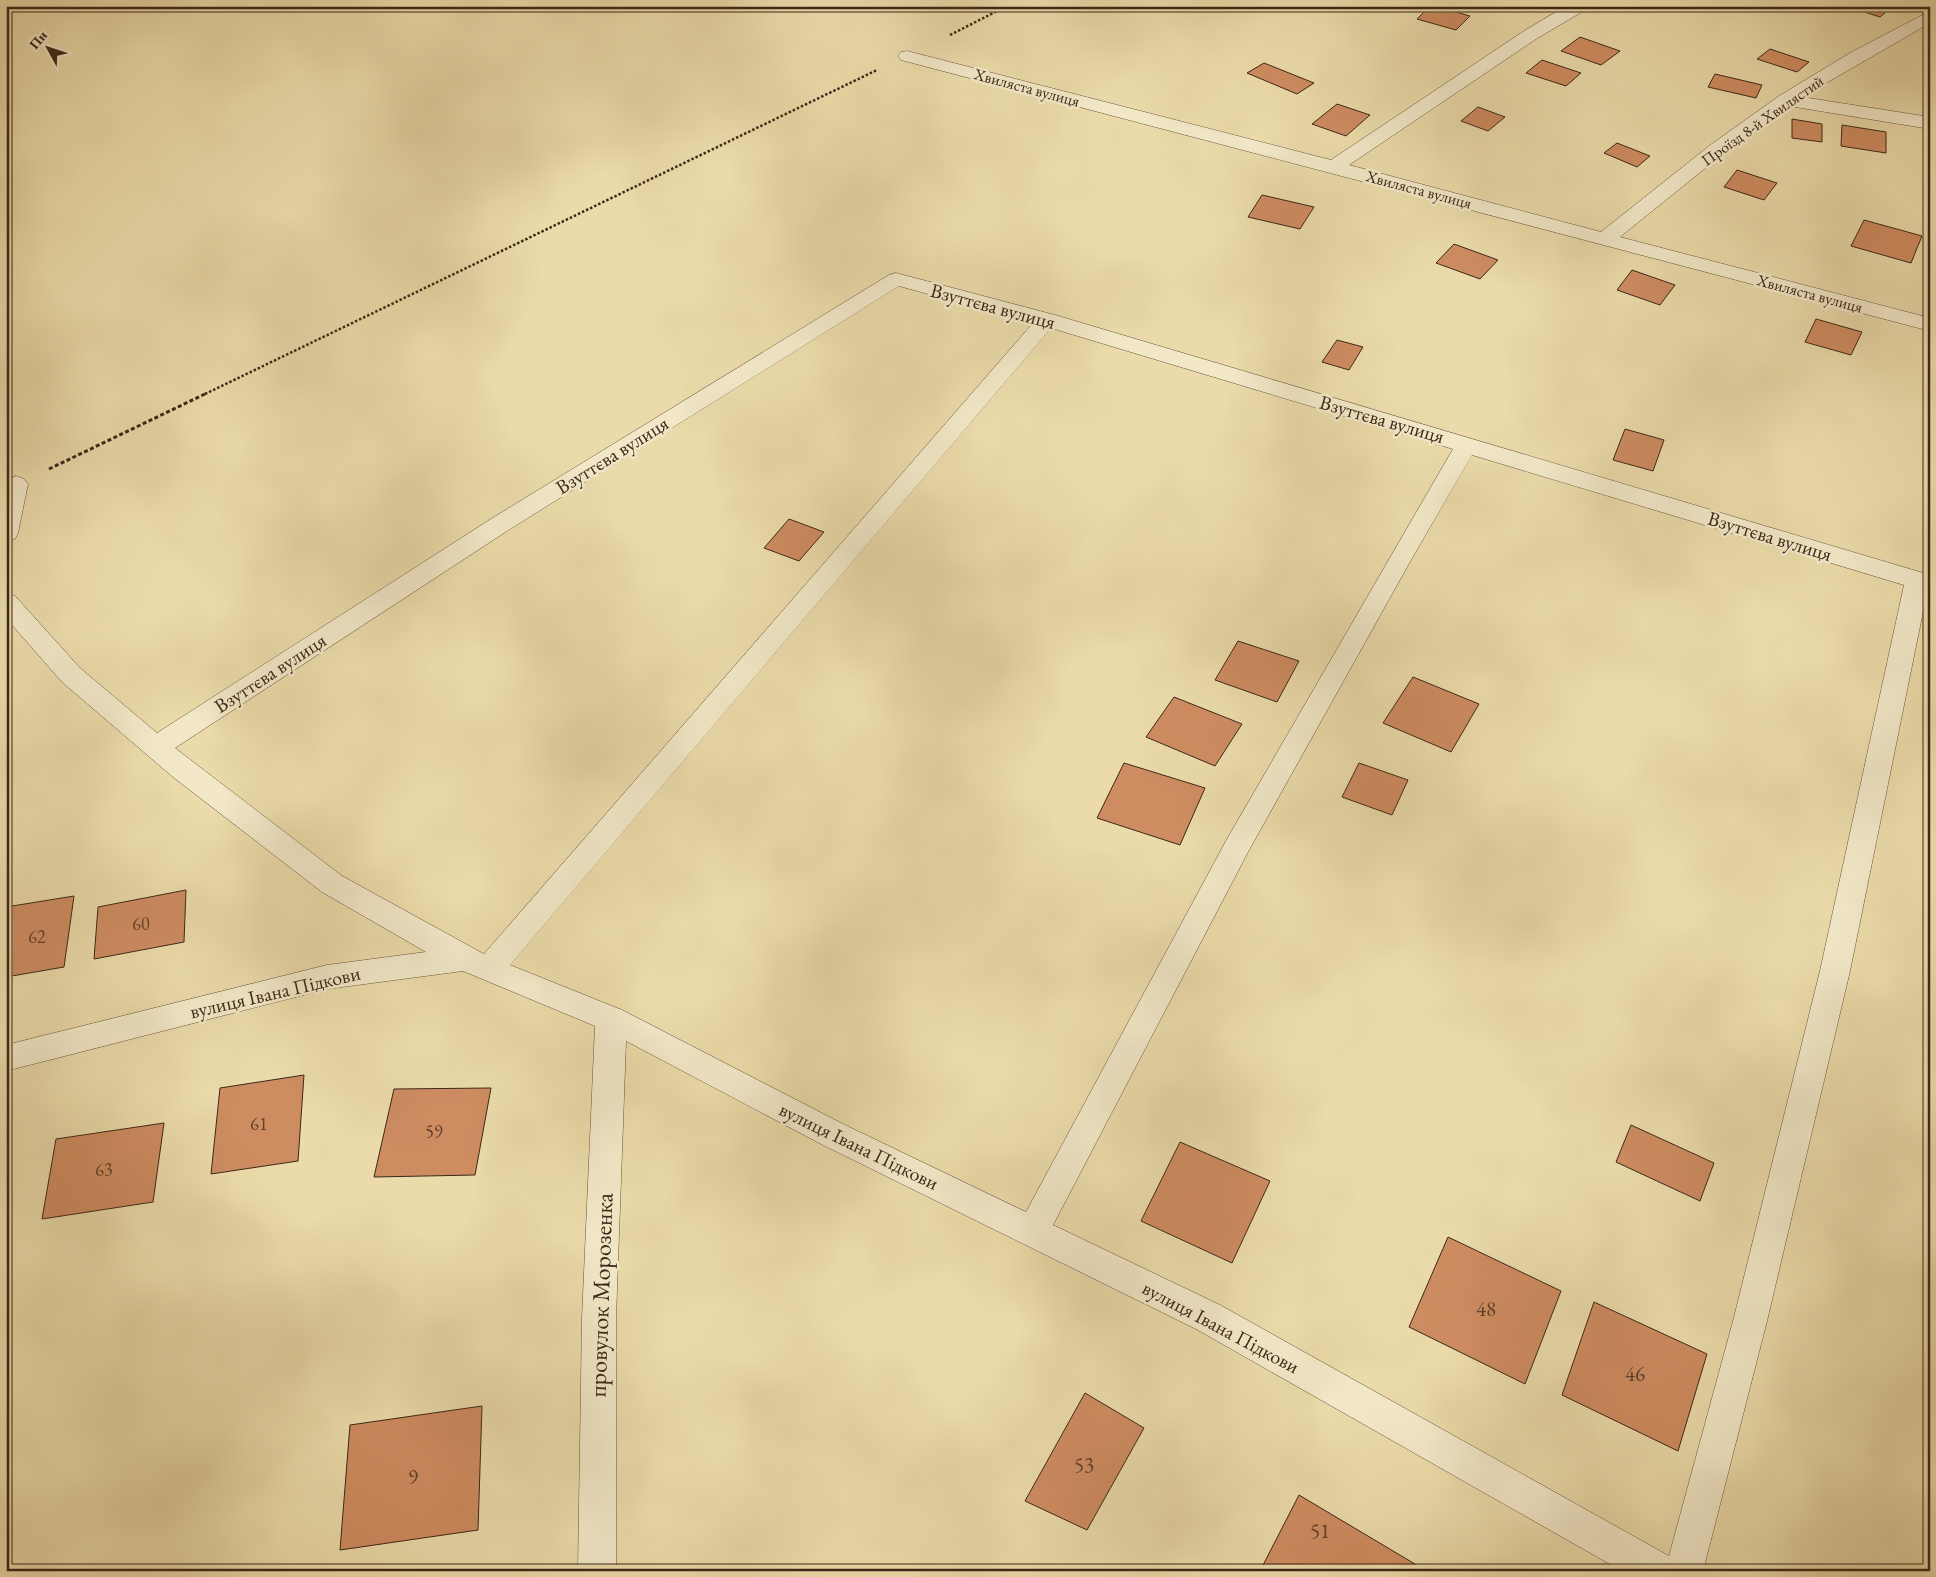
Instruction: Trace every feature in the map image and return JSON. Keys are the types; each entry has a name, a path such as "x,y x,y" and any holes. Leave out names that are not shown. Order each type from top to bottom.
{"street":[{"path":"1334,167 1530,35 1579,6"},
{"name":"Проїзд 8-й Хвилястий","path":"1604,239 1708,156 1787,100 1818,80 1930,16"},
{"name":"Хвиляста вулиця","path":"906,56 1930,325"},
{"path":"1787,100 1930,123"},
{"name":"Взуттєва вулиця","path":"156,747 499,525 896,280 1047,320 1467,444 1923,582"},
{"path":"6,602 71,675 183,770 332,884 476,964 1047,320"},
{"path":"1033,1231 1237,847 1467,444"},
{"path":"6,533 16,484"},
{"path":"1684,1571 1750,1321 1833,981 1923,582"},
{"name":"вулиця Івана Підкови","path":"6,1058 327,976 476,964 611,1019 832,1134 1208,1317 1659,1571"},
{"name":"провулок Морозенка","path":"597,1571 599,1318 611,1019"}],"path":[{"path":"16,484 1007,6"}],"building":[{"path":"1430,6 1470,16 1456,30 1417,19"},
{"path":"1846,6 1890,6 1892,7 1880,17"},
{"path":"1580,37 1620,51 1601,65 1561,51"},
{"path":"1770,49 1809,62 1797,72 1757,59"},
{"path":"1542,60 1581,73 1566,86 1526,73"},
{"path":"1264,63 1314,83 1297,94 1247,73"},
{"path":"1715,74 1762,85 1756,98 1708,87"},
{"path":"1337,104 1370,115 1346,136 1312,124"},
{"path":"1478,107 1505,117 1488,131 1461,121"},
{"path":"1792,119 1822,124 1822,142 1792,138"},
{"path":"1842,125 1886,132 1886,153 1841,146"},
{"path":"1617,143 1650,156 1637,167 1604,153"},
{"path":"1737,170 1777,183 1764,200 1724,187"},
{"path":"1262,195 1314,207 1300,229 1248,217"},
{"path":"1864,220 1922,236 1911,263 1851,246"},
{"path":"1454,244 1498,260 1480,279 1436,263"},
{"path":"1632,270 1675,285 1660,305 1617,290"},
{"path":"1816,319 1862,332 1851,355 1805,342"},
{"path":"1337,340 1363,347 1349,370 1322,362"},
{"path":"1625,429 1664,440 1653,471 1613,460"},
{"path":"789,519 824,532 799,561 764,548"},
{"path":"1238,641 1299,661 1277,702 1215,680"},
{"path":"1413,677 1479,704 1451,752 1383,723"},
{"path":"1174,697 1242,724 1215,766 1146,737"},
{"path":"1124,763 1205,788 1180,845 1097,818"},
{"path":"1359,763 1408,780 1392,815 1342,797"},
{"path":"186,890 184,942 94,959 98,907"},
{"path":"74,896 64,967 6,977 6,907"},
{"path":"304,1075 298,1161 211,1174 220,1088"},
{"path":"491,1088 475,1175 374,1177 394,1089"},
{"path":"164,1123 153,1202 42,1219 56,1139"},
{"path":"1631,1125 1714,1163 1700,1201 1616,1162"},
{"path":"1180,1142 1270,1181 1232,1263 1141,1221"},
{"path":"1448,1237 1561,1291 1525,1384 1409,1327"},
{"path":"1594,1302 1707,1354 1678,1451 1562,1395"},
{"path":"1085,1393 1144,1428 1087,1530 1025,1501"},
{"path":"482,1406 478,1530 340,1550 350,1425"},
{"path":"1299,1495 1420,1567 1419,1571 1260,1571"}]}
